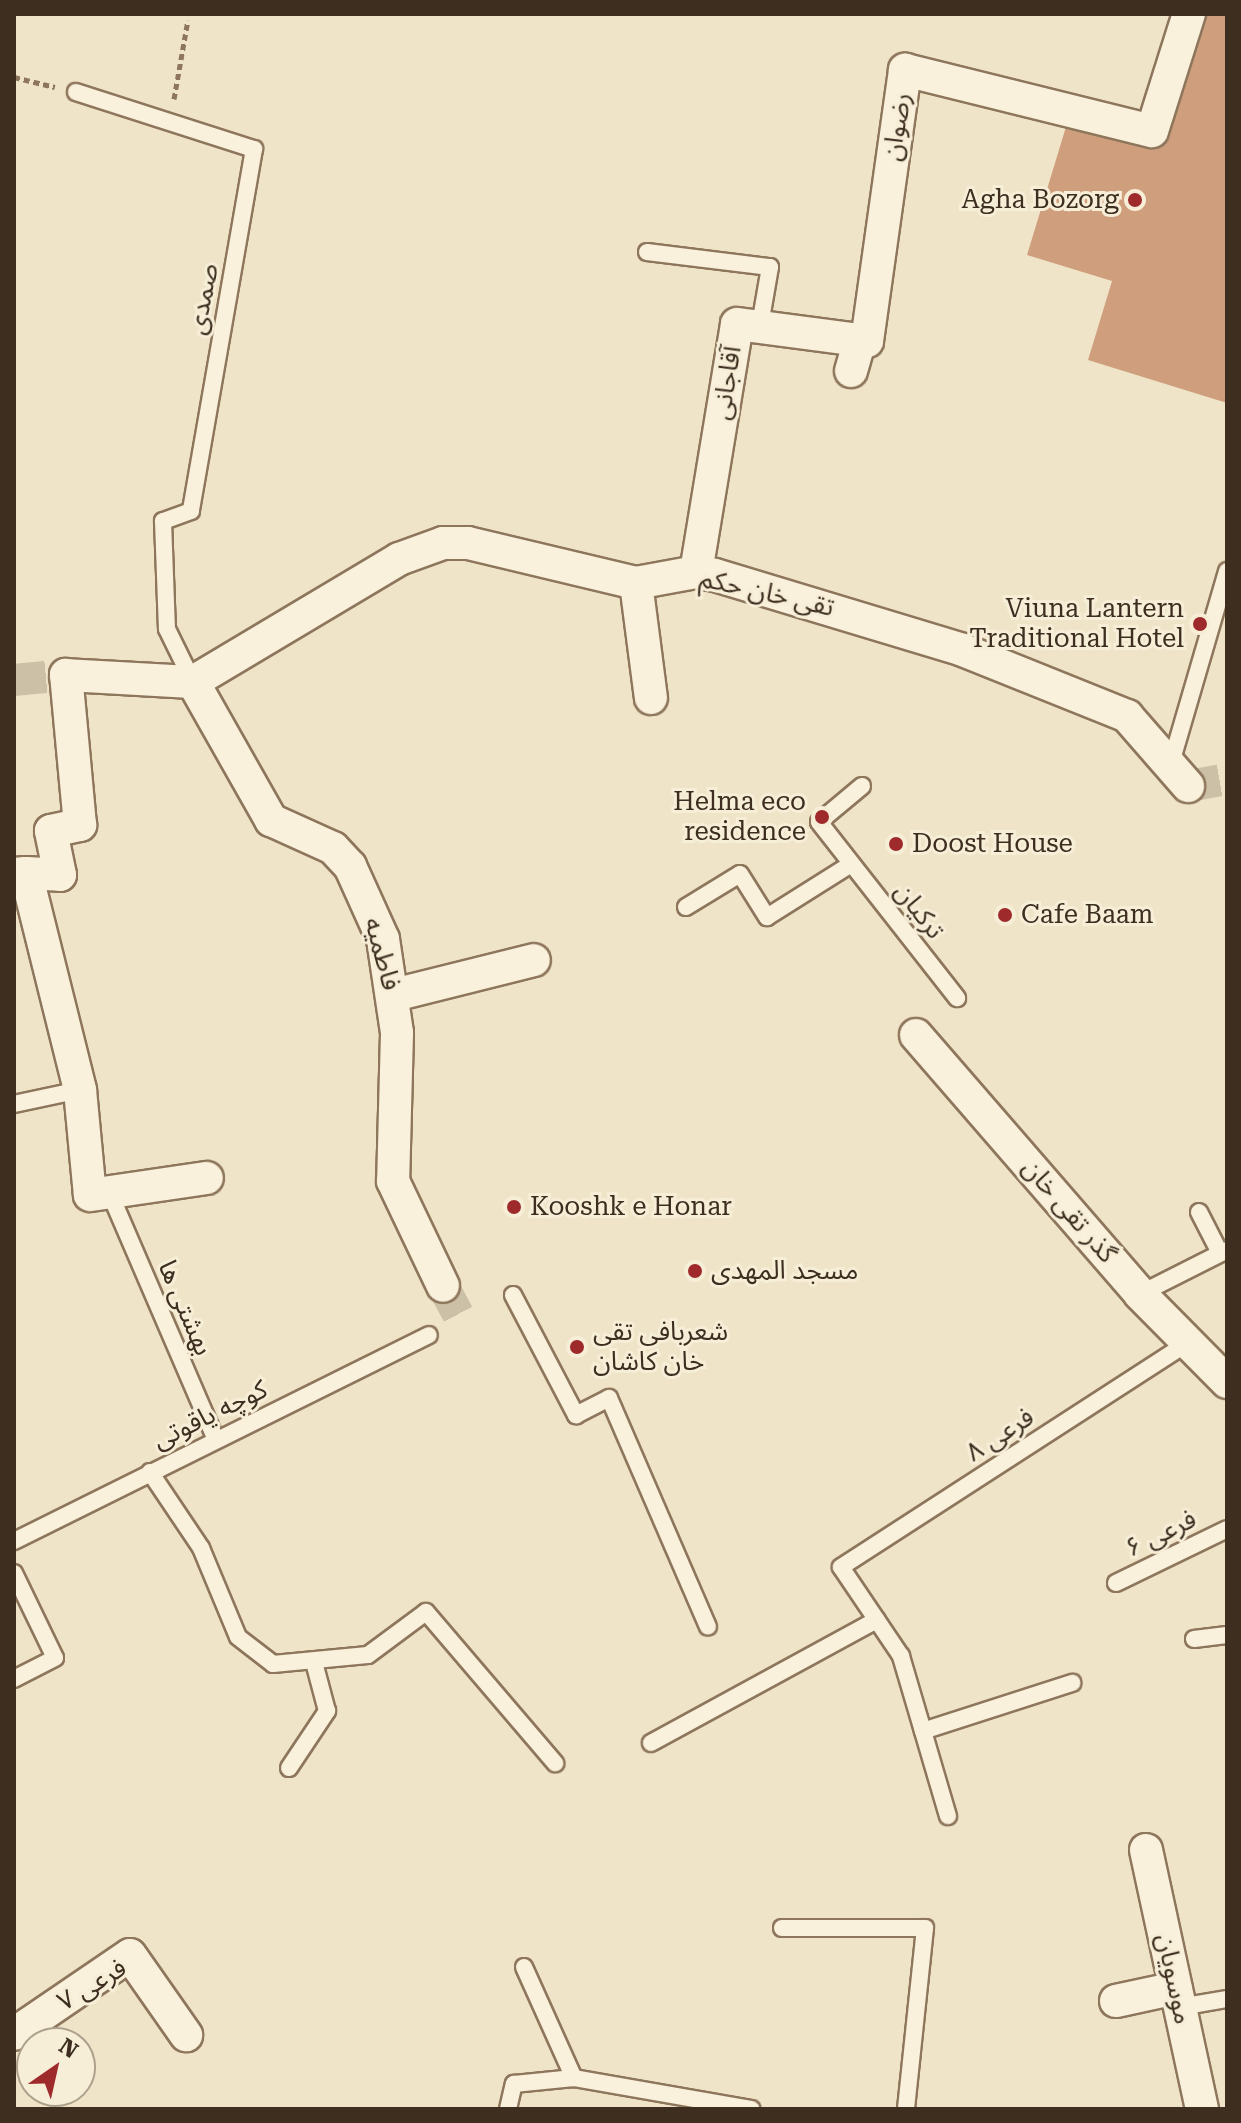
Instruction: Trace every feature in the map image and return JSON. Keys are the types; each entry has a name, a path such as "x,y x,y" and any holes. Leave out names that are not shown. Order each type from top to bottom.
{"street":[{"name":"رضوان","path":"864,340 905,70 1152,131 1189,14"},
{"name":"آقاجانی","path":"696,572 737,324 864,340"},
{"path":"851,371 864,340"},
{"name":"تقی خان حکم","path":"193,682 399,559 443,543 636,583 696,572 868,618 1127,716 1179,774"},
{"path":"636,583 651,698"},
{"path":"193,682 66,675 80,825 51,831 60,875 20,874 80,1090 90,1195 111,1196 207,1178"},
{"name":"فاطمیه","path":"193,682 271,820 333,848 350,866 383,939 394,995 393,1181 443,1286"},
{"path":"394,995 534,960"},
{"name":"گذر تقی خان","path":"916,1035 1140,1294 1186,1344 1227,1382"},
{"name":"موسویان","path":"1146,1850 1202,2109"},
{"name":"فرعی ۷","path":"14,2034 130,1955 186,2035"},
{"path":"1116,2001 1178,1998"}],"lane":[{"name":"صمدی","path":"76,92 254,149 191,511 163,521 167,629 193,682"},
{"path":"647,252 770,267 760,325"},
{"path":"1179,774 1227,571"},
{"name":"ترکیان","path":"862,786 819,822 957,998"},
{"path":"686,907 740,874 767,917 851,864"},
{"path":"14,1104 80,1090"},
{"name":"بهشتی ها","path":"111,1196 215,1438"},
{"path":"1140,1294 1224,1251 1199,1212"},
{"path":"513,1295 576,1415 609,1398 708,1627"},
{"name":"کوچه یاقوتی","path":"14,1541 215,1438 429,1335"},
{"name":"فرعی ۸","path":"877,1620 841,1567 1186,1344"},
{"path":"150,1472 201,1548 238,1637 273,1664 368,1655 426,1612 555,1763"},
{"name":"فرعی ۶","path":"1116,1583 1227,1529"},
{"path":"14,1573 55,1658 14,1679"},
{"path":"651,1743 877,1620 901,1656 948,1816"},
{"path":"1194,1639 1227,1635"},
{"path":"289,1768 327,1711 314,1662"},
{"path":"923,1731 1072,1683"},
{"path":"782,1928 925,1928 906,2109"},
{"path":"524,1967 574,2078"},
{"path":"1178,1998 1227,1999"},
{"path":"508,2109 514,2084 574,2078 751,2109"}],"path":[{"path":"170,124 188,20"},
{"path":"14,77 76,92"}],"building":[{"name":"Agha Bozorg","path":"1199,14 1227,14 1227,403 1088,360 1112,281 1027,255 1069,117 1159,144"}],"tunnel":[{"path":"14,680 66,675"},
{"path":"1188,786 1227,779"},
{"path":"443,1286 461,1320"}],"place":[{"name":"Agha Bozorg","path":"1135,200"},
{"name":"Viuna Lantern Traditional Hotel","path":"1200,624"},
{"name":"Helma eco residence","path":"822,817"},
{"name":"Doost House","path":"896,844"},
{"name":"Cafe Baam","path":"1005,915"},
{"name":"Kooshk e Honar","path":"514,1207"},
{"name":"مسجد المهدی","path":"695,1271"},
{"name":"شعربافی تقی خان کاشان","path":"577,1347"}]}
